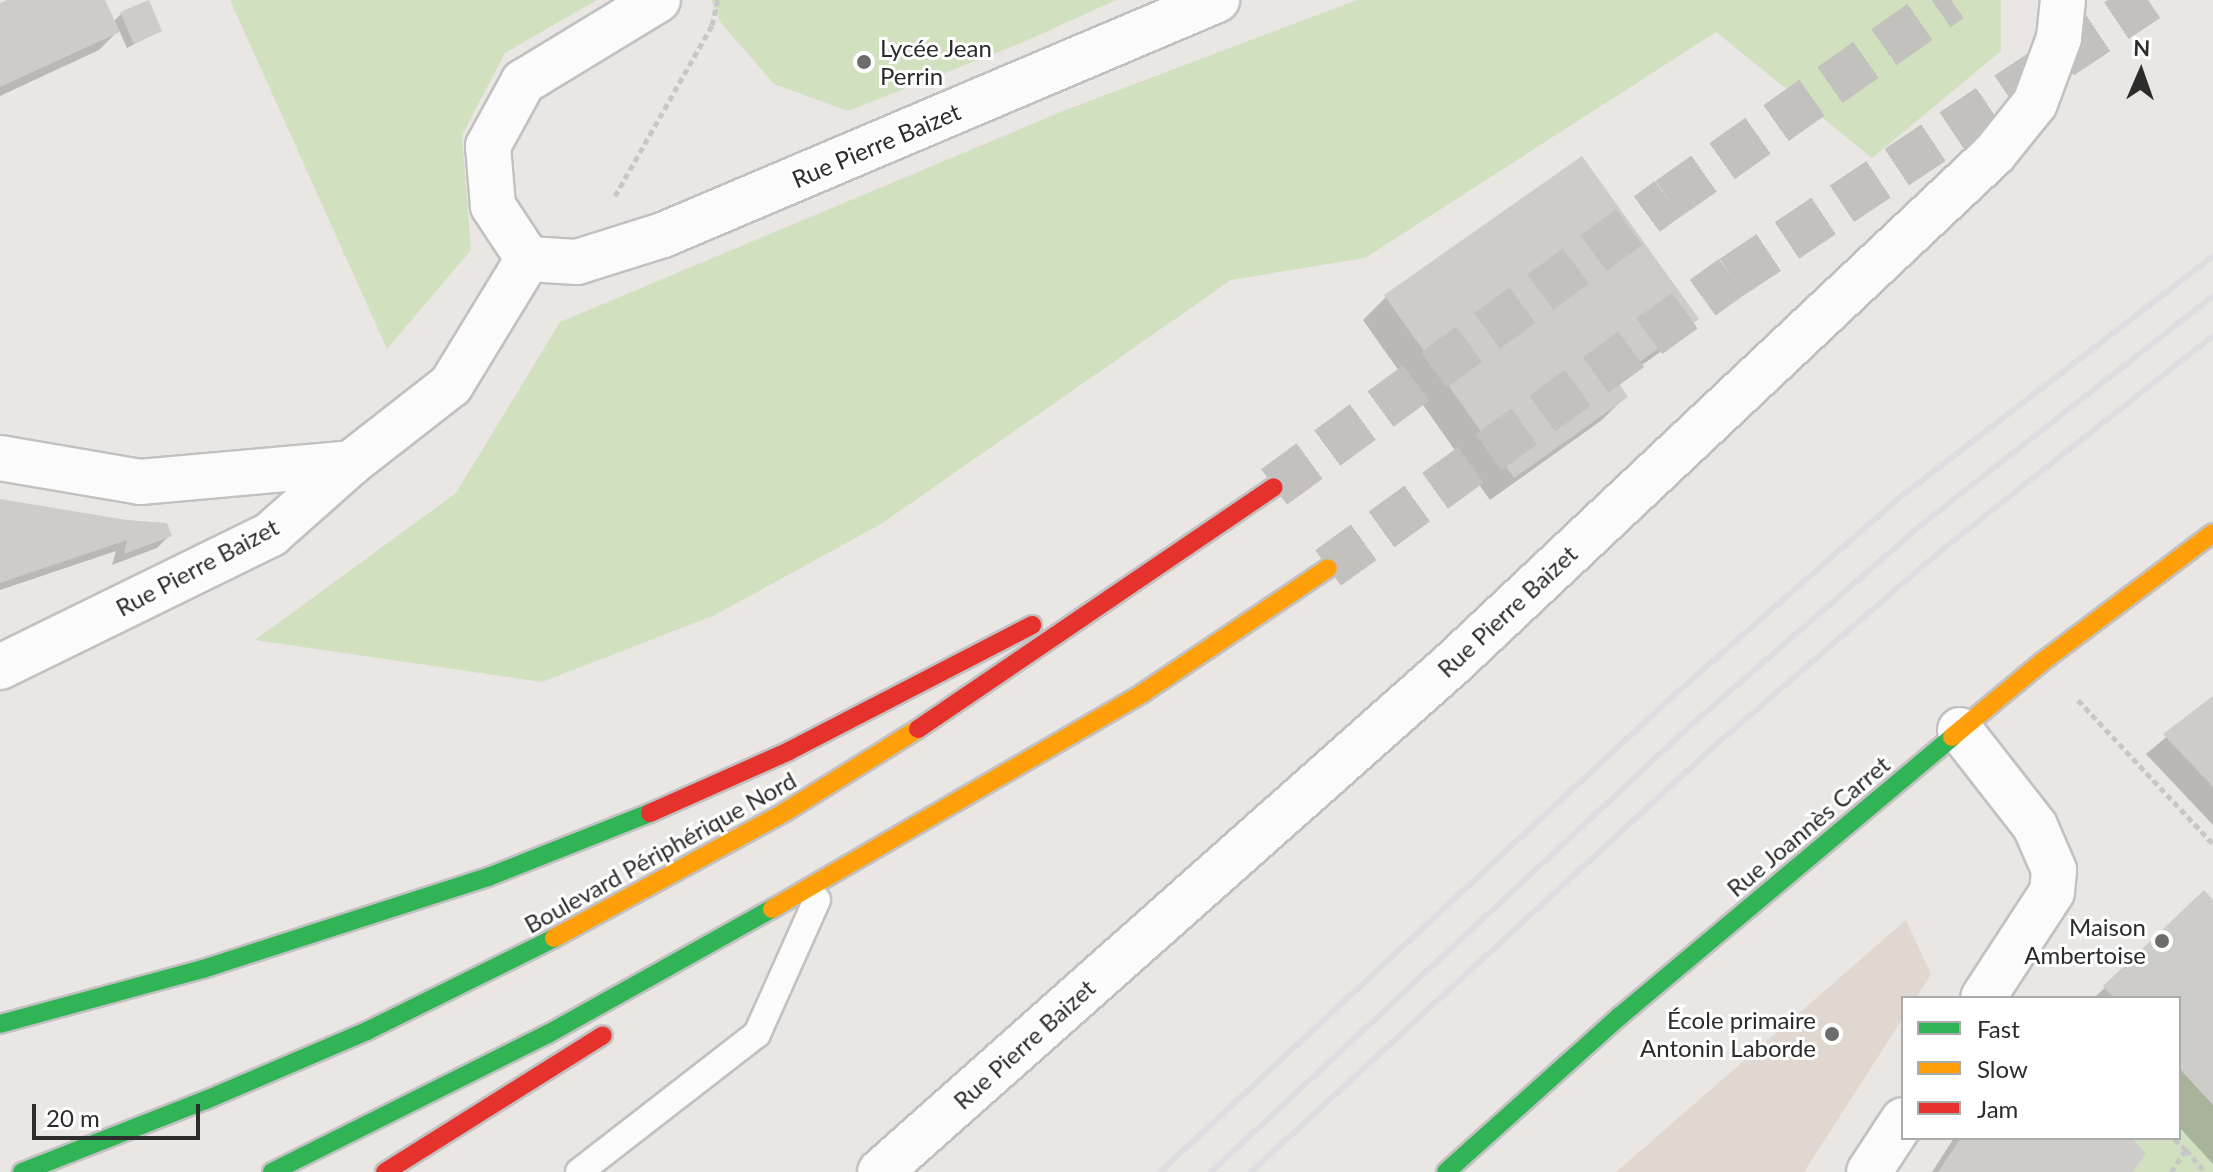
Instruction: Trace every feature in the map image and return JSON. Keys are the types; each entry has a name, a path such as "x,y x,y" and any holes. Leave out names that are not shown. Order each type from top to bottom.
{"main road":[{"name":"Boulevard Périphérique Nord","path":"22,1172 206,1100 367,1031 581,925 785,812 880,755 1274,487"},
{"name":"Rue Joannès Carret","path":"1446,1172 1620,1016 1960,730 2042,662 2213,533"},
{"path":"0,1024 69,1008 474,882 637,819 789,751 1201,537"},
{"path":"272,1172 575,1020 960,801 1143,693 1328,568"},
{"path":"736,951 817,900 960,801"},
{"path":"0,1039 69,1008"},
{"path":"385,1172 615,1027"}],"street":[{"path":"528,259 493,206 488,146 523,82 658,0"},
{"name":"Rue Pierre Baizet","path":"0,667 271,534 351,463 451,385 528,259 577,262 663,235 1217,0"},
{"name":"Rue Pierre Baizet","path":"880,1172 1452,664 1994,154 2035,103 2059,38 2063,0"},
{"path":"0,458 140,482 351,463"},
{"path":"1960,730 2035,826 2054,870 2052,892 1984,996"},
{"path":"1869,1172 1901,1123"}],"lane":[{"path":"579,1172 757,1034 817,900"}],"path":[{"path":"577,262 712,25 718,0"},
{"path":"2042,662 2213,844"},
{"path":"2175,1140 2205,1172"},
{"path":"2171,1172 2186,1150"}],"shaded area":[{"name":"École primaire Antonin Laborde","path":"1906,920 1931,974 1917,996 1901,996 1901,1021 1804,1172 1616,1172"}],"green space":[{"path":"230,0 597,0 505,53 462,135 471,250 387,349"},
{"name":"Lycée Jean Perrin","path":"711,0 1116,0 1026,41 848,111 774,84 721,23"},
{"path":"1357,0 2001,0 2001,51 1872,158 1716,32 1365,258 1231,280 881,524 715,615 542,682 255,640 456,493 560,322 1063,111"},
{"path":"2181,1070 2213,1105 2213,1172 2133,1172 2146,1153 2134,1140 2181,1140"}],"building":[{"path":"7,0 105,0 120,32 0,87 0,3"},
{"path":"149,0 162,31 134,44 120,12"},
{"path":"1582,156 1699,319 1616,379 1628,397 1514,478 1384,295"},
{"path":"0,499 127,520 167,523 172,536 124,554 127,540 0,583"},
{"path":"2213,696 2213,787 2163,734"},
{"path":"2204,890 2213,900 2213,1105 2181,1070 2181,996 2112,996 2103,986"},
{"path":"1960,1140 2134,1140 2146,1153 2133,1172 1938,1172"}],"tunnel":[{"path":"1274,487 1668,199 1951,0"},
{"path":"1328,568 1732,277 2148,0"}],"railway":[{"path":"1160,1172 1673,696 1903,495 2213,256"},
{"path":"1211,1172 1690,726 1921,525 2213,296"},
{"path":"1251,1172 1711,749 1938,553 2213,336"}],"traffic: fast":[{"path":"1446,1172 1620,1016 1952,737"},
{"path":"0,1024 203,969 488,877 650,813"},
{"path":"272,1172 548,1034 772,909"},
{"path":"22,1172 206,1100 367,1031 554,938"}],"traffic: slow":[{"path":"1952,737 2042,662 2213,533"},
{"path":"772,909 1143,693 1328,568"},
{"path":"554,938 785,812 918,729"}],"traffic: jam":[{"path":"918,729 1274,487"},
{"path":"650,813 789,751 1032,625"},
{"path":"385,1172 603,1035"}],"place":[{"name":"Lycée Jean Perrin","path":"864,62"},
{"name":"Maison Ambertoise","path":"2162,941"},
{"name":"École primaire Antonin Laborde","path":"1832,1034"}]}
